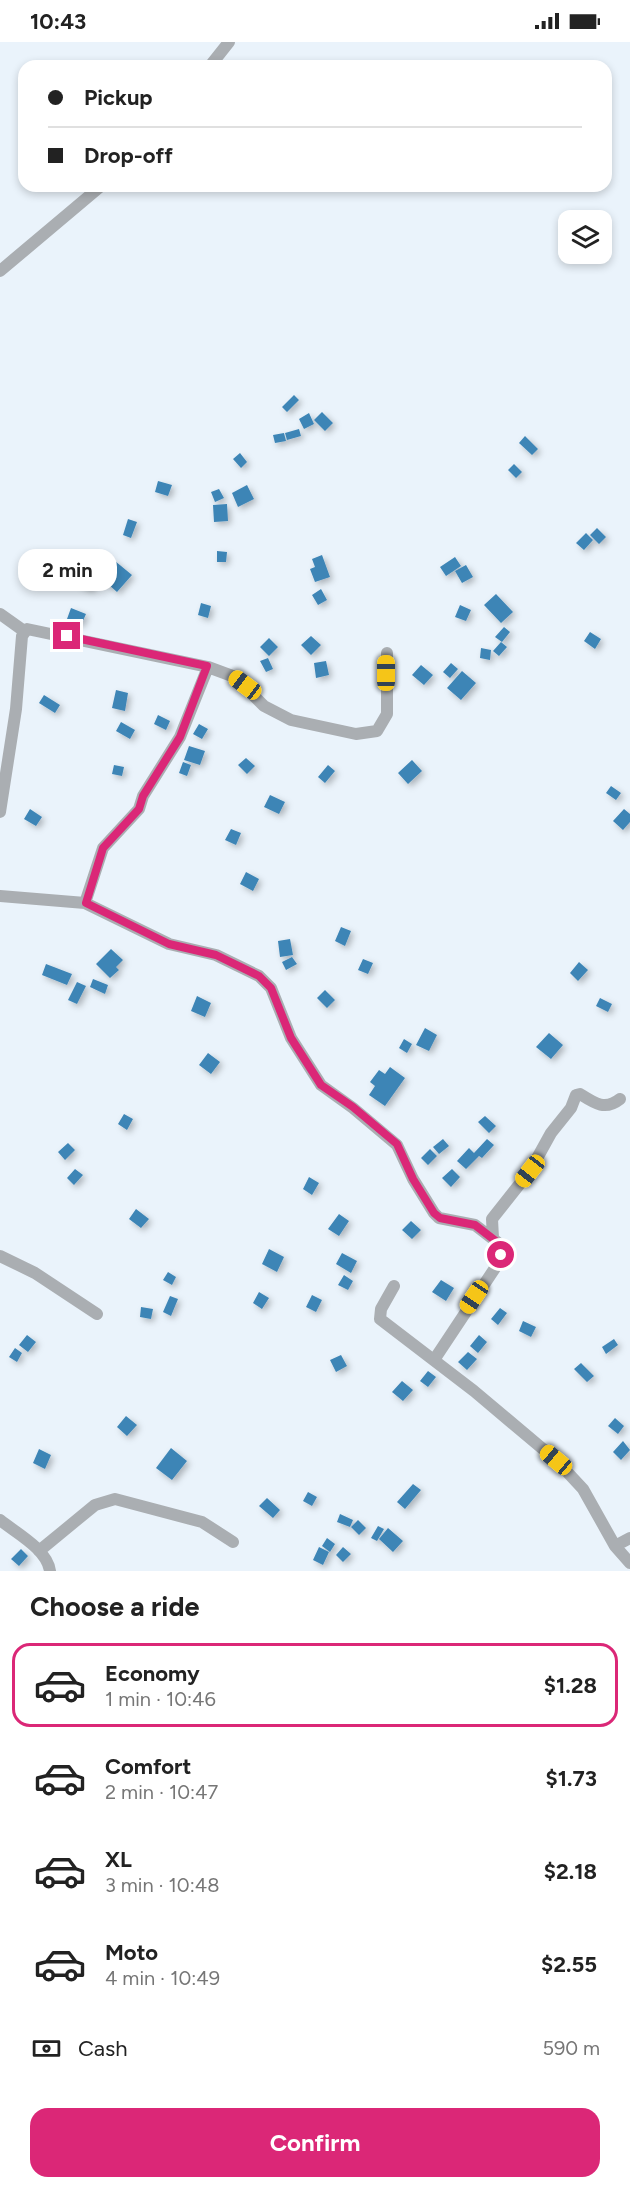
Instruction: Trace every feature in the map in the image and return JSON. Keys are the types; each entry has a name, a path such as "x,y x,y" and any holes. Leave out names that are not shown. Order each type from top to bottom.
{"street":[{"path":"215,60 229,42"},
{"path":"0,271 93,192"},
{"path":"0,614 24,631"},
{"path":"24,631 31,628 207,666 235,677 264,706 291,720 356,734 377,731 387,714 387,653"},
{"path":"0,812 16,709 24,631"},
{"path":"86,903 103,848 139,809 143,796 180,737 207,666"},
{"path":"0,896 86,903 169,944 216,955 259,976 271,988 291,1038 317,1080 397,1144 413,1179 434,1213 440,1218 475,1225 493,1238 501,1249 499,1262 434,1360"},
{"path":"493,1238 492,1219 530,1171 551,1133 571,1108 576,1095 580,1094 598,1105 609,1105 620,1099"},
{"path":"0,1256 35,1273 97,1314"},
{"path":"394,1286 381,1309 380,1318 474,1391 573,1476 615,1545 630,1563"},
{"path":"39,1551 95,1505 115,1498 202,1522 233,1542"},
{"path":"0,1520 47,1559 50,1571"},
{"path":"615,1545 630,1538"}],"building":[{"path":"294,395 299,400 287,412 282,407"},
{"path":"322,412 333,423 325,431 314,420"},
{"path":"309,413 314,424 304,429 299,419"},
{"path":"299,429 301,436 287,440 285,433"},
{"path":"284,433 286,441 275,443 273,435"},
{"path":"525,436 538,449 532,455 519,443"},
{"path":"240,453 247,462 241,468 233,459"},
{"path":"514,464 522,472 516,478 508,470"},
{"path":"158,481 172,485 168,496 155,492"},
{"path":"247,485 254,499 238,507 232,493"},
{"path":"219,489 224,498 215,502 211,492"},
{"path":"227,504 228,521 214,522 213,505"},
{"path":"128,519 137,522 131,538 123,535"},
{"path":"597,528 606,537 599,544 590,535"},
{"path":"586,533 593,540 584,550 576,543"},
{"path":"217,551 227,552 226,562 217,562"},
{"path":"322,555 330,577 315,582 310,569 315,567 312,559"},
{"path":"455,557 461,566 446,576 440,567"},
{"path":"115,561 132,575 117,592 100,577"},
{"path":"466,565 473,577 462,583 455,571"},
{"path":"84,572 96,577 91,590 79,585"},
{"path":"321,589 327,600 318,605 312,595"},
{"path":"496,594 513,612 501,623 484,605"},
{"path":"201,603 211,606 208,618 198,615"},
{"path":"460,605 471,610 466,621 455,617"},
{"path":"71,608 86,614 81,625 67,619"},
{"path":"504,627 510,632 502,642 495,637"},
{"path":"590,632 601,639 595,649 584,641"},
{"path":"311,636 321,645 311,655 301,645"},
{"path":"269,638 278,647 269,656 260,647"},
{"path":"501,642 507,647 499,656 493,651"},
{"path":"481,648 491,650 490,660 480,658"},
{"path":"268,658 273,669 266,672 260,661"},
{"path":"326,661 329,675 316,678 314,663"},
{"path":"451,663 458,669 450,678 443,672"},
{"path":"421,665 433,675 424,685 412,675"},
{"path":"462,671 476,683 461,700 447,688"},
{"path":"116,690 128,693 125,711 112,708"},
{"path":"44,695 60,705 55,713 39,703"},
{"path":"158,715 170,721 166,730 154,724"},
{"path":"121,722 135,730 130,739 116,731"},
{"path":"199,724 208,729 202,739 193,734"},
{"path":"189,746 205,751 200,765 184,760"},
{"path":"246,758 255,766 247,774 238,765"},
{"path":"412,760 422,771 408,784 398,773"},
{"path":"183,762 191,765 187,776 179,773"},
{"path":"114,765 124,767 122,776 112,774"},
{"path":"328,765 335,771 325,783 318,777"},
{"path":"611,786 621,793 616,800 606,793"},
{"path":"270,795 285,802 279,814 264,807"},
{"path":"30,809 42,817 36,826 24,819"},
{"path":"624,809 630,814 630,822 623,830 613,821"},
{"path":"231,829 241,833 236,845 225,840"},
{"path":"246,872 259,879 253,891 240,884"},
{"path":"341,927 351,931 345,946 335,941"},
{"path":"290,939 293,955 280,957 278,941"},
{"path":"111,949 123,960 116,967 119,970 110,978 96,964"},
{"path":"292,957 297,964 286,970 282,962"},
{"path":"363,959 373,963 368,974 358,970"},
{"path":"579,962 588,970 578,981 570,973"},
{"path":"46,964 72,974 67,985 42,975"},
{"path":"93,979 108,985 105,994 90,987"},
{"path":"77,982 86,986 77,1004 68,1000"},
{"path":"325,990 335,1000 327,1008 317,998"},
{"path":"197,996 211,1003 205,1017 191,1011"},
{"path":"600,998 612,1004 608,1012 596,1006"},
{"path":"425,1028 437,1035 429,1051 416,1045"},
{"path":"549,1033 563,1045 551,1059 536,1047"},
{"path":"404,1039 412,1044 407,1053 399,1048"},
{"path":"208,1053 220,1062 211,1074 199,1065"},
{"path":"390,1067 405,1078 385,1106 369,1095 375,1086 370,1082 379,1070 385,1074"},
{"path":"124,1114 133,1119 127,1130 118,1124"},
{"path":"485,1116 496,1126 489,1133 478,1122"},
{"path":"443,1139 449,1146 439,1154 433,1147"},
{"path":"487,1139 494,1145 482,1158 479,1156 466,1169 457,1161 469,1148 474,1153"},
{"path":"68,1143 75,1150 65,1160 58,1152"},
{"path":"430,1149 437,1156 428,1165 421,1158"},
{"path":"75,1169 83,1175 74,1185 67,1178"},
{"path":"452,1169 460,1177 451,1187 442,1178"},
{"path":"309,1177 319,1183 312,1195 303,1189"},
{"path":"136,1209 149,1219 141,1228 129,1219"},
{"path":"339,1214 349,1221 339,1236 328,1229"},
{"path":"411,1221 421,1230 412,1239 402,1230"},
{"path":"269,1249 284,1257 277,1272 262,1264"},
{"path":"342,1253 357,1261 351,1273 336,1264"},
{"path":"168,1272 176,1277 172,1285 163,1280"},
{"path":"344,1275 353,1281 348,1290 338,1285"},
{"path":"441,1280 454,1288 446,1301 432,1292"},
{"path":"259,1292 269,1298 262,1309 253,1303"},
{"path":"312,1295 322,1300 316,1312 306,1307"},
{"path":"170,1296 178,1299 171,1316 163,1312"},
{"path":"141,1307 153,1309 151,1319 140,1317"},
{"path":"500,1308 507,1313 498,1325 491,1319"},
{"path":"523,1321 536,1327 531,1337 519,1331"},
{"path":"27,1335 36,1342 28,1352 19,1345"},
{"path":"479,1335 487,1342 478,1353 470,1346"},
{"path":"614,1339 618,1345 606,1354 602,1347"},
{"path":"15,1348 22,1353 17,1362 9,1357"},
{"path":"468,1352 477,1359 467,1370 458,1362"},
{"path":"341,1355 347,1366 336,1372 330,1360"},
{"path":"581,1363 594,1376 587,1382 574,1369"},
{"path":"428,1371 436,1377 428,1387 420,1381"},
{"path":"402,1381 413,1390 403,1401 392,1392"},
{"path":"126,1416 137,1425 127,1436 117,1427"},
{"path":"615,1418 624,1426 618,1434 608,1426"},
{"path":"623,1441 630,1450 621,1460 613,1452"},
{"path":"171,1448 187,1461 172,1480 156,1468"},
{"path":"39,1449 51,1455 45,1469 33,1463"},
{"path":"413,1484 421,1490 405,1509 397,1502"},
{"path":"308,1492 317,1497 312,1506 303,1501"},
{"path":"267,1498 280,1510 273,1518 259,1506"},
{"path":"340,1514 353,1520 350,1527 337,1522"},
{"path":"358,1520 366,1528 359,1535 351,1527"},
{"path":"378,1526 384,1529 377,1541 371,1538"},
{"path":"388,1528 403,1541 393,1552 379,1539"},
{"path":"327,1538 335,1544 330,1552 322,1546"},
{"path":"319,1547 329,1552 323,1565 313,1560"},
{"path":"343,1547 351,1554 343,1562 336,1555"},
{"path":"21,1549 28,1556 19,1566 11,1559"}],"route":[{"path":"67,636 207,666 180,737 143,796 139,809 103,848 86,903 169,944 216,955 259,976 271,988 291,1038 321,1085 353,1107 397,1144 413,1179 434,1213 446,1220 467,1221 475,1225 497,1242 501,1255"}]}
